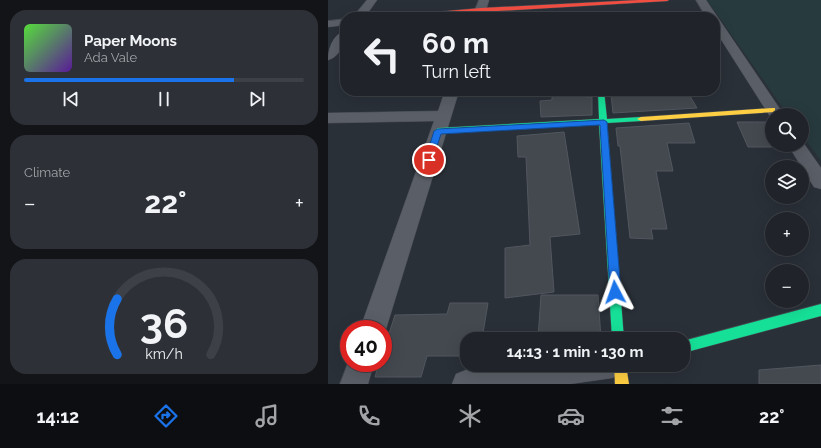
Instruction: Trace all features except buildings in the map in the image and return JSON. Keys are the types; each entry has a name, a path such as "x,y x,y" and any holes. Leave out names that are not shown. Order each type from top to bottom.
{"street":[{"path":"363,12 372,0"},
{"path":"451,12 481,9 594,6 667,0"},
{"path":"701,0 709,12"},
{"path":"328,24 340,23"},
{"path":"720,29 771,108"},
{"path":"328,56 340,41"},
{"path":"376,320 450,96"},
{"path":"601,96 618,332"},
{"path":"328,118 441,124 604,122 765,113"},
{"path":"801,152 821,182"},
{"path":"690,345 821,310"},
{"path":"354,384 358,372"},
{"path":"466,384 558,372"},
{"path":"621,372 622,384"}],"green space":[{"path":"707,0 821,0 821,161 809,145 809,108 783,108 720,18 720,12 715,12"}],"traffic: fast":[{"path":"601,96 618,332"},
{"path":"438,131 641,119"},
{"path":"690,345 821,310"}],"traffic: slow":[{"path":"641,119 765,110"},
{"path":"621,372 622,384"}],"traffic: jam":[{"path":"458,12 667,0"}],"route":[{"path":"429,160 438,131 604,122 615,292"}]}
